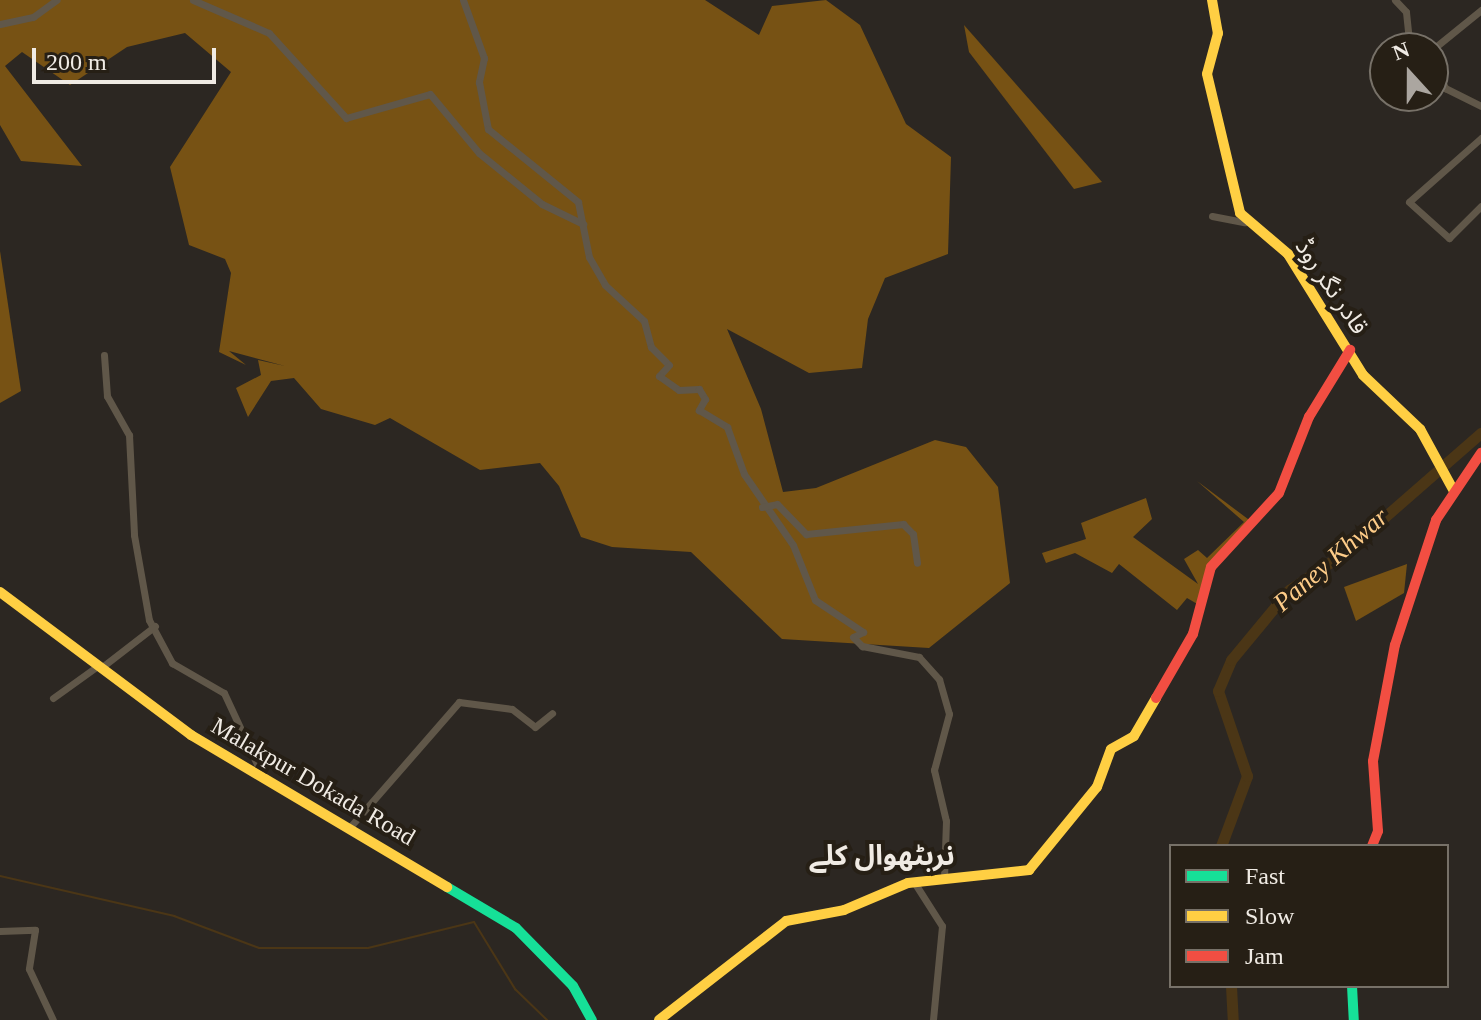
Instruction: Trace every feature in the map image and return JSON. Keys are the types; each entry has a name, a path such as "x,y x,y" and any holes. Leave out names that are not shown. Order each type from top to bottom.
{"street":[{"path":"0,24 33,17 56,0"},
{"path":"193,0 269,33 346,118 430,94 479,153 542,204 583,224"},
{"path":"463,0 484,58 479,82 488,129 502,146 551,174 578,202 601,278 639,314 651,347 669,365 659,376 672,387 703,394 699,410 720,419 734,437 762,507 790,539 819,605 863,632 853,637 875,652 919,657 942,685 949,719 934,770 946,821 944,878"},
{"path":"1212,0 1218,33 1207,74 1244,222 1212,216"},
{"path":"1395,0 1406,12 1409,32"},
{"path":"1449,34 1481,10"},
{"path":"1449,90 1481,106"},
{"path":"1481,138 1409,202 1449,238 1481,206"},
{"name":"قادر نگر روڈ","path":"1244,222 1288,254 1363,375 1432,449 1454,491"},
{"path":"659,1020 772,927 914,882 1029,870 1097,787 1111,749 1134,736 1193,634 1211,567 1279,493 1309,417 1350,350"},
{"path":"104,355 107,396 129,435 134,535 155,626 172,663 224,693 264,779"},
{"path":"1372,844 1383,693 1427,544 1454,491 1481,453"},
{"path":"762,507 777,504 806,534 903,524 913,534 917,563"},
{"name":"Malakpur Dokada Road","path":"0,592 264,779 350,827 535,943 592,1020"},
{"path":"53,698 155,626"},
{"path":"350,827 459,702 512,709 535,727 552,713"},
{"path":"914,882 942,926 933,1020"},
{"path":"0,931 35,930 29,969 53,1020"},
{"path":"1352,988 1354,1020"}],"shaded area":[{"path":"0,0 705,0 759,35 772,6 826,0 860,25 906,124 951,157 948,254 885,278 868,319 862,368 809,373 727,329 761,409 783,492 816,488 935,440 966,447 998,487 1010,583 929,648 782,639 691,552 612,547 581,537 559,486 540,463 480,470 390,418 375,425 321,409 294,378 271,381 248,417 236,388 261,375 258,360 285,366 229,351 246,365 219,352 231,273 225,259 189,245 170,167 231,72 185,33 127,47 70,85 22,52 5,66 82,166 21,161 0,125"},
{"path":"964,25 1102,182 1074,189 969,52"},
{"path":"0,251 21,391 0,403"},
{"path":"1197,481 1252,522 1212,560 1199,605 1187,598 1177,610 1119,564 1112,573 1075,553 1046,563 1042,553 1086,539 1081,523 1146,498 1152,519 1133,537 1198,584 1184,559 1198,550 1207,558 1244,522"},
{"path":"1407,564 1404,593 1356,621 1344,587"}],"waterway":[{"name":"Paney Khwar","path":"1222,844 1247,776 1218,691 1231,660 1289,590 1341,555 1481,433"},
{"path":"0,876 174,916 259,948 368,948 474,922 515,989 547,1020"},
{"name":"Paney Khwar","path":"1231,988 1233,1020"}],"traffic: fast":[{"path":"447,887 516,928 573,986 592,1020"},
{"path":"1352,988 1354,1020"}],"traffic: slow":[{"path":"1212,0 1218,33 1207,74 1240,213 1288,254 1363,375 1420,429 1454,491"},
{"path":"0,592 191,735 447,887"},
{"path":"659,1020 786,921 844,910 908,883 1029,870 1097,787 1111,749 1134,736 1156,698"}],"traffic: jam":[{"path":"1156,698 1193,634 1211,567 1279,493 1309,417 1350,350"},
{"path":"1373,844 1378,831 1373,761 1395,645 1436,520 1481,453"}],"district":[{"name":"نربٹھوال کلے","path":"882,856"}]}
